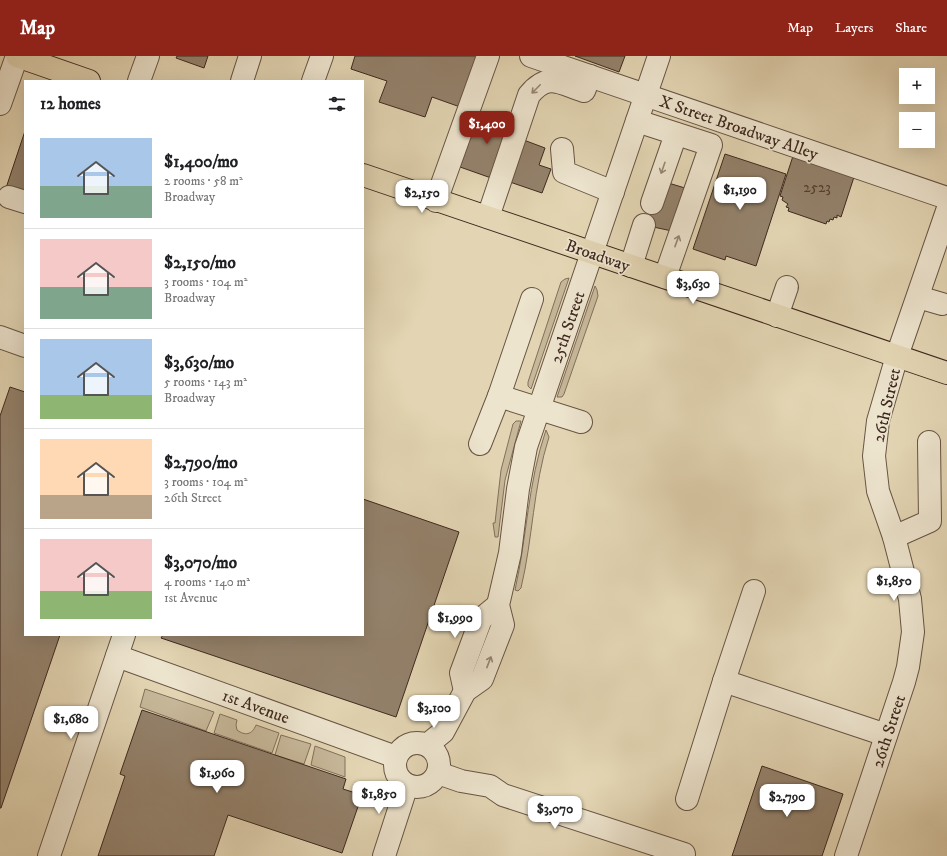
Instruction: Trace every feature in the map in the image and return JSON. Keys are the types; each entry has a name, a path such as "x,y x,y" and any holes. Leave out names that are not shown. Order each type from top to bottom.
{"main road":[{"path":"17,56 86,80"},
{"name":"Broadway","path":"364,175 947,373"}],"street":[{"path":"0,104 17,56"},
{"path":"139,80 148,56"},
{"path":"242,80 250,56"},
{"path":"313,80 322,56"},
{"path":"436,201 488,56"},
{"name":"X Street Broadway Alley","path":"531,56 587,84 646,95 947,198"},
{"name":"25th Street","path":"427,745 443,732 465,691 482,679 503,625 498,604 510,553 518,489 526,447 659,56"},
{"path":"488,217 529,95 536,87 545,81 587,84"},
{"path":"637,121 711,145 664,278"},
{"path":"652,203 676,134"},
{"path":"562,149 564,172 613,192"},
{"name":"26th Street","path":"846,856 908,667 913,632 910,599 894,537 878,491 874,456 878,420 897,356 947,211"},
{"path":"631,266 644,225"},
{"path":"777,316 787,287"},
{"path":"918,297 942,304"},
{"path":"480,444 499,396 532,299"},
{"path":"0,338 24,346"},
{"path":"499,396 581,422"},
{"path":"894,537 930,521 929,442"},
{"path":"687,799 754,591"},
{"path":"49,856 124,636"},
{"name":"1st Avenue","path":"117,656 396,757"},
{"path":"724,681 886,734"},
{"path":"412,743 427,745 434,750 438,757 438,773 434,780 421,787 407,785 400,780 396,774 394,766 399,751 404,746 412,743"},
{"path":"438,773 461,781 490,786 503,795 684,854"},
{"path":"384,856 407,785"}],"shaded area":[{"path":"569,278 531,389 528,386 528,382 561,282"},
{"path":"595,286 598,296 564,394 562,397 557,397"},
{"path":"516,421 521,421 505,480 498,537 495,537 493,523 495,523 501,470 513,424"},
{"path":"546,430 549,437 536,494 525,569 521,588 518,591 515,590 531,490 535,469"},
{"path":"145,689 214,712 206,731 140,707"},
{"path":"220,714 237,720 237,730 245,734 250,733 256,725 279,733 272,753 214,733"},
{"path":"281,735 311,744 304,764 275,755"},
{"path":"315,746 345,757 345,777 311,765"}],"building":[{"path":"177,56 208,56 204,68 176,58"},
{"path":"355,56 481,56 463,108 432,97 425,117 379,102 387,81 351,69"},
{"path":"575,56 625,56 619,72"},
{"path":"479,112 513,123 494,179 460,167"},
{"path":"24,134 24,195 6,188"},
{"path":"521,139 545,148 539,165 551,169 542,193 507,181"},
{"path":"725,154 786,174 756,266 726,256 725,260 693,249"},
{"path":"793,156 854,177 841,217 837,215 837,218 834,217 833,220 830,219 826,224 788,211 789,208 786,207 788,204 782,200 783,197 780,196"},
{"path":"665,182 685,188 672,231 644,225 651,203"},
{"path":"10,387 24,392 24,636 60,636 1,808 0,808 0,416"},
{"path":"364,499 459,532 396,717 161,638 162,636 364,636"},
{"path":"142,710 346,779 343,789 362,795 342,853 228,815 214,856 98,856 125,776 120,774"},
{"path":"762,766 843,794 822,856 732,856"}]}
